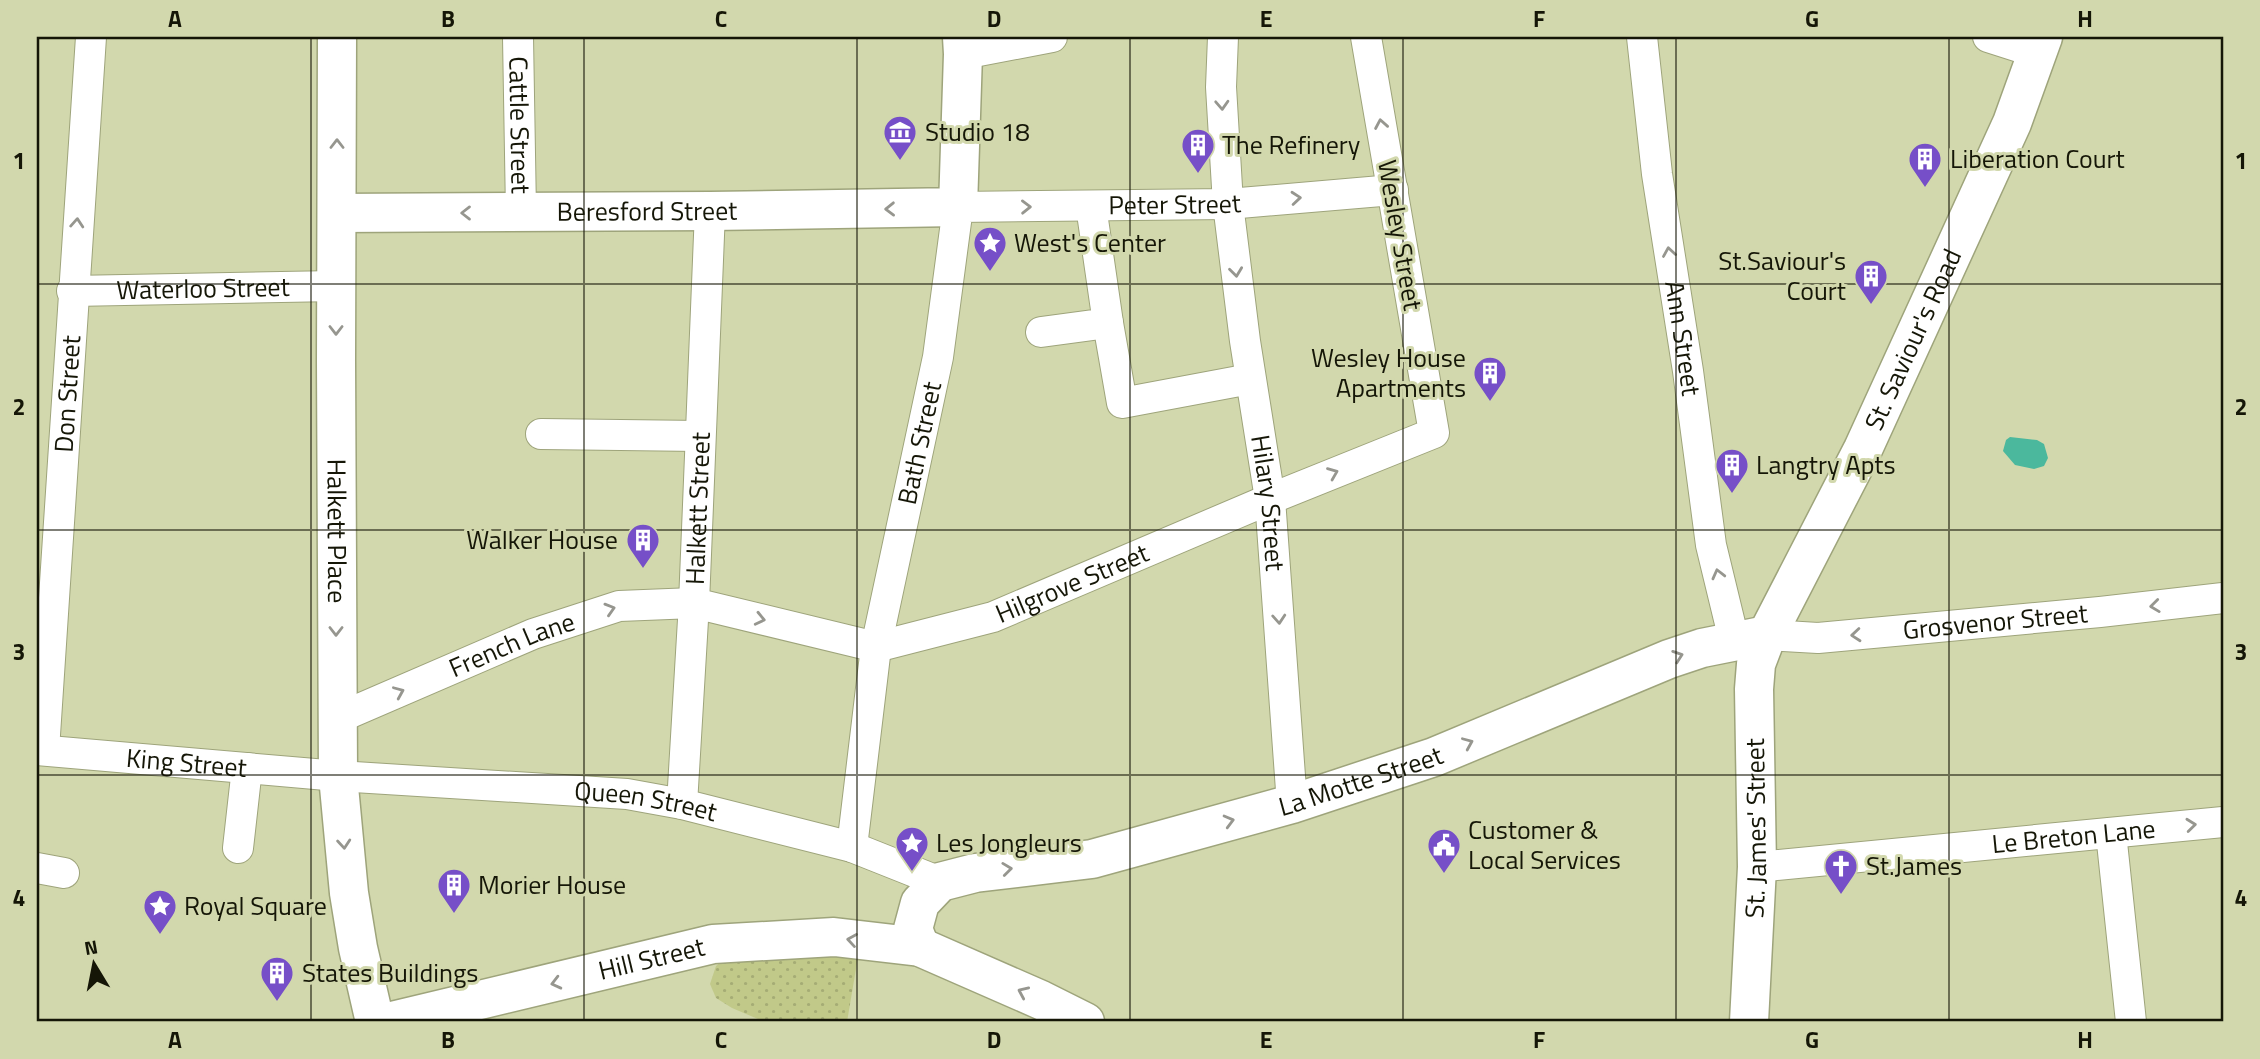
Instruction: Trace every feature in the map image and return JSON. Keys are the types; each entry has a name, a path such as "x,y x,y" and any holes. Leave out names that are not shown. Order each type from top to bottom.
{"main road":[{"name":"Halkett Place","path":"337,37 335,286 338,776 349,893 375,1022"},
{"name":"Bath Street","path":"958,207 963,45"},
{"name":"St. Saviour's Road","path":"1750,637 1863,449 2012,123 2040,45"},
{"name":"Beresford Street","path":"337,213 958,207"},
{"name":"La Motte Street","path":"940,882 975,873 1092,859 1292,804 1434,757 1669,659 1750,637"},
{"name":"St. James' Street","path":"1749,1022 1757,867 1754,689 1756,664 1750,637"},
{"path":"920,947 913,929 920,903 940,882"},
{"name":"Hill Street","path":"388,1022 713,944 834,937 920,947 1085,1022"}],"street":[{"name":"Don Street","path":"40,750 91,37"},
{"name":"Cattle Street","path":"518,37 521,212"},
{"path":"963,45 1052,37"},
{"name":"Hilary Street","path":"1223,37 1221,86 1228,204 1250,379 1270,499 1292,804"},
{"name":"Wesley Street","path":"1366,37 1434,433"},
{"name":"Ann Street","path":"1642,37 1657,174 1688,371 1711,545 1750,637"},
{"path":"1989,37 2040,45"},
{"name":"Peter Street","path":"958,207 1228,204 1393,190"},
{"path":"1091,206 1122,402 1250,379"},
{"name":"Bath Street","path":"852,847 876,647 938,357 958,207"},
{"name":"Halkett Street","path":"682,804 694,603 710,211"},
{"name":"Waterloo Street","path":"72,291 335,286"},
{"path":"1041,332 1108,323"},
{"name":"Hilgrove Street","path":"694,603 876,647 993,617 1270,499 1434,433"},
{"path":"541,434 700,436"},
{"name":"Grosvenor Street","path":"1750,637 1818,638 2223,598"},
{"name":"French Lane","path":"336,719 533,634 607,610 620,606 694,603"},
{"name":"King Street","path":"40,750 338,776"},
{"path":"238,848 247,768"},
{"name":"Queen Street","path":"338,776 627,794 682,804 852,847 940,882"},
{"name":"Le Breton Lane","path":"1757,867 2223,822"},
{"path":"2111,833 2131,1022"}],"green space":[{"path":"859,951 847,1022 765,1022 716,998 710,984 716,966 730,955"}],"water":[{"path":"2010,437 2037,440 2044,444 2048,458 2044,466 2034,469 2015,465 2003,451 2006,440"}],"place":[{"name":"Studio 18","path":"900,162"},
{"name":"The Refinery","path":"1198,175"},
{"name":"Liberation Court","path":"1925,189"},
{"name":"West's Center","path":"990,273"},
{"name":"St.Saviour's Court","path":"1871,306"},
{"name":"Wesley House Apartments","path":"1490,403"},
{"name":"Langtry Apts","path":"1732,495"},
{"name":"Walker House","path":"643,570"},
{"name":"Les Jongleurs","path":"912,873"},
{"name":"Customer & Local Services","path":"1444,875"},
{"name":"St.James","path":"1841,896"},
{"name":"Morier House","path":"454,915"},
{"name":"Royal Square","path":"160,936"},
{"name":"States Buildings","path":"277,1003"}]}
